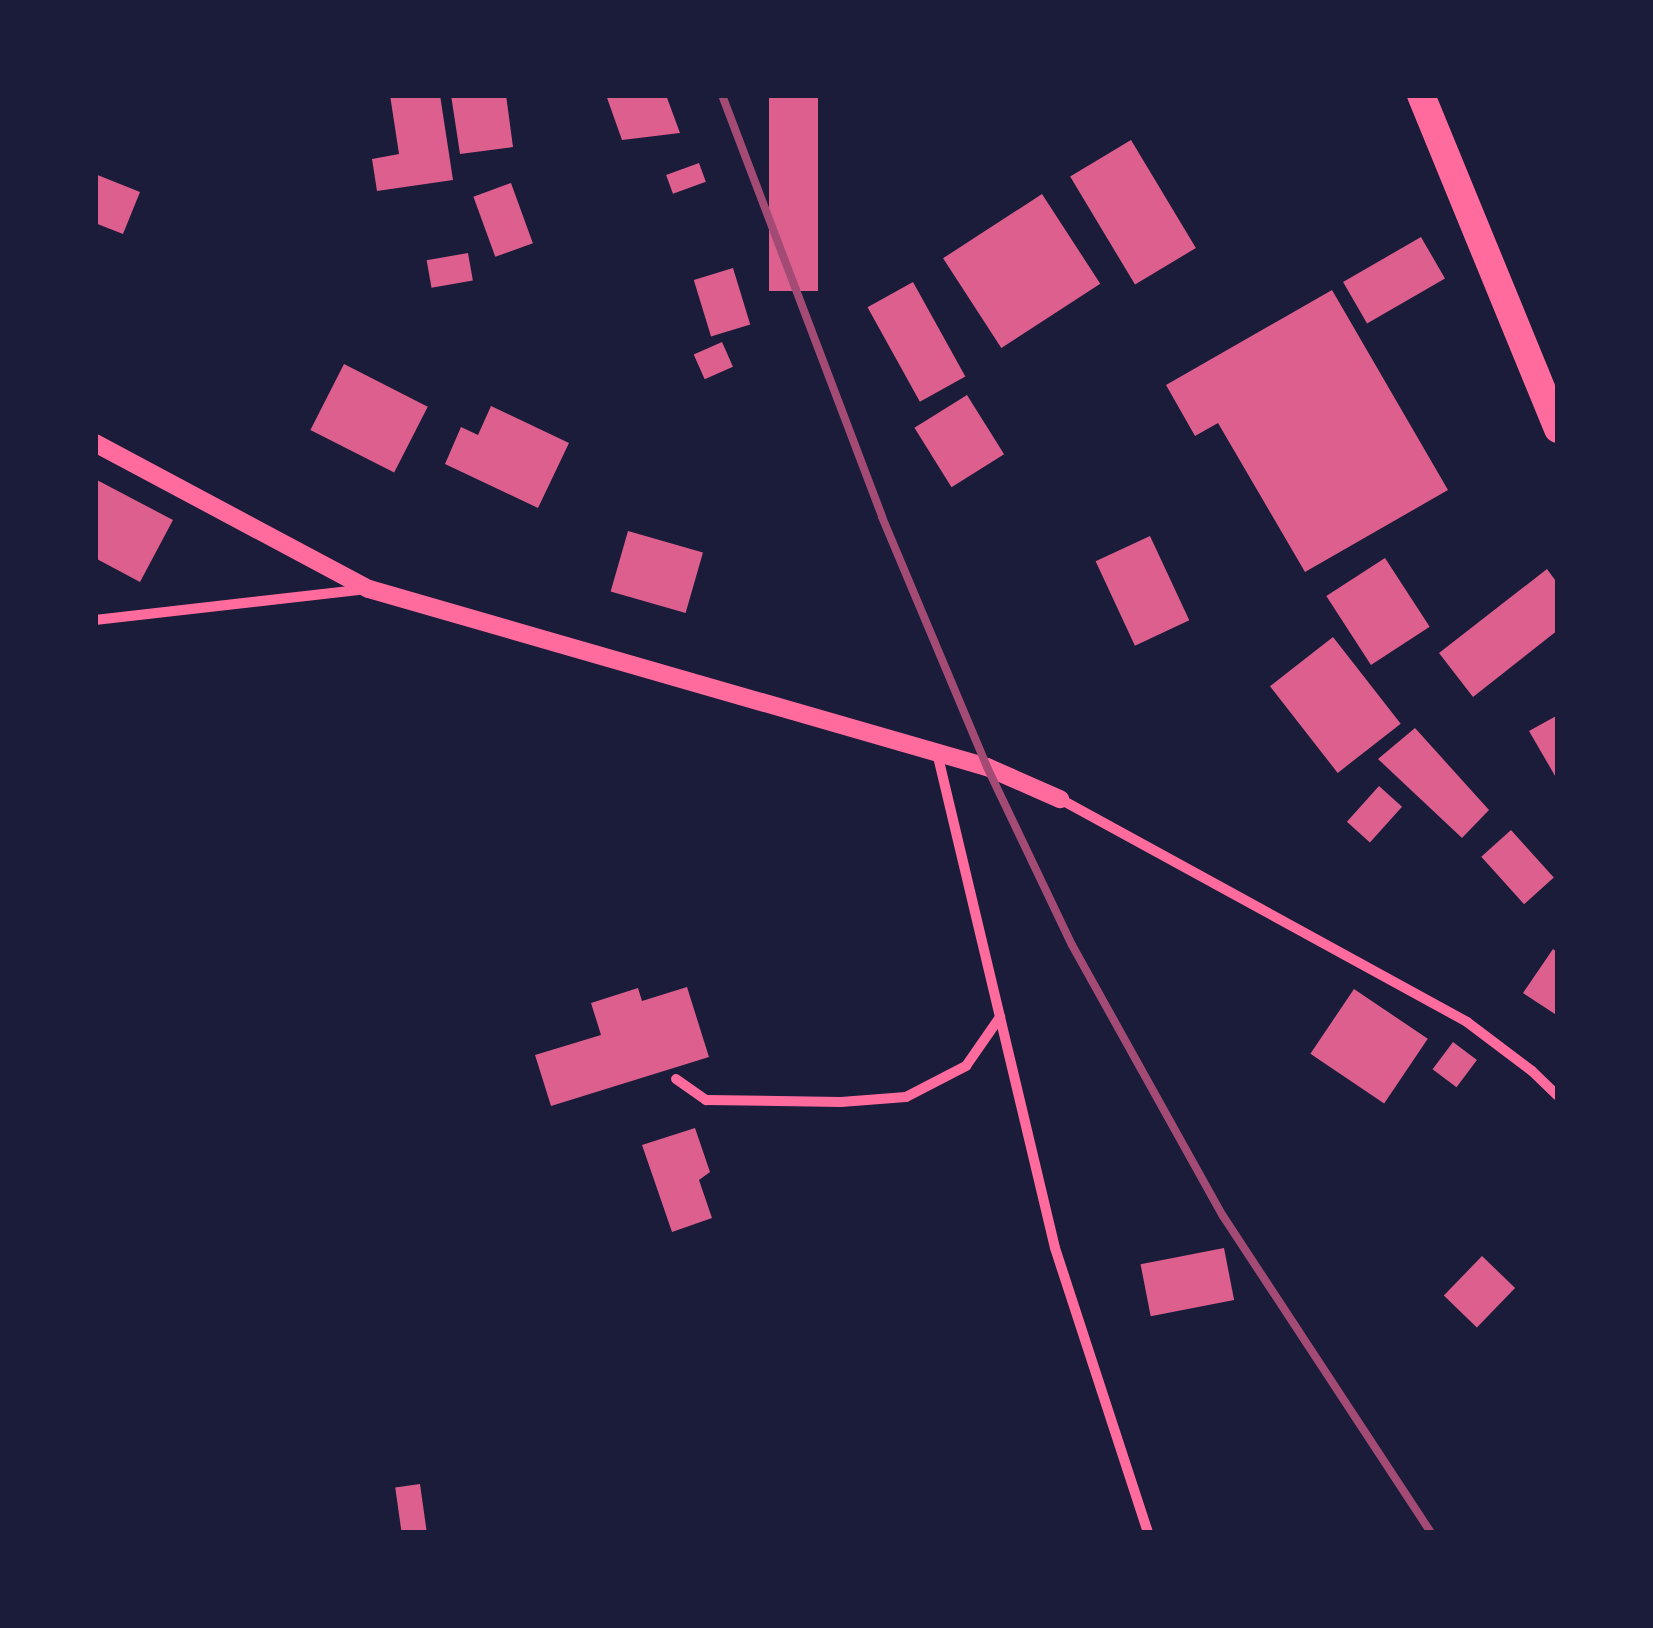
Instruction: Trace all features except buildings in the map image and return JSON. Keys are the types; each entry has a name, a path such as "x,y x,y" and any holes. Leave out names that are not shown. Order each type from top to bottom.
{"highway":[{"path":"1422,95 1558,429"}],"street":[{"path":"95,443 369,589 987,767 1060,799 1466,1022 1532,1071 1558,1096"},
{"path":"95,620 369,589"},
{"path":"937,752 1054,1248 1148,1533"},
{"path":"676,1079 706,1100 841,1102 906,1097 966,1066 1000,1016"}],"railway":[{"path":"722,95 882,517 987,767 1072,945 1223,1216 1431,1533"}]}
